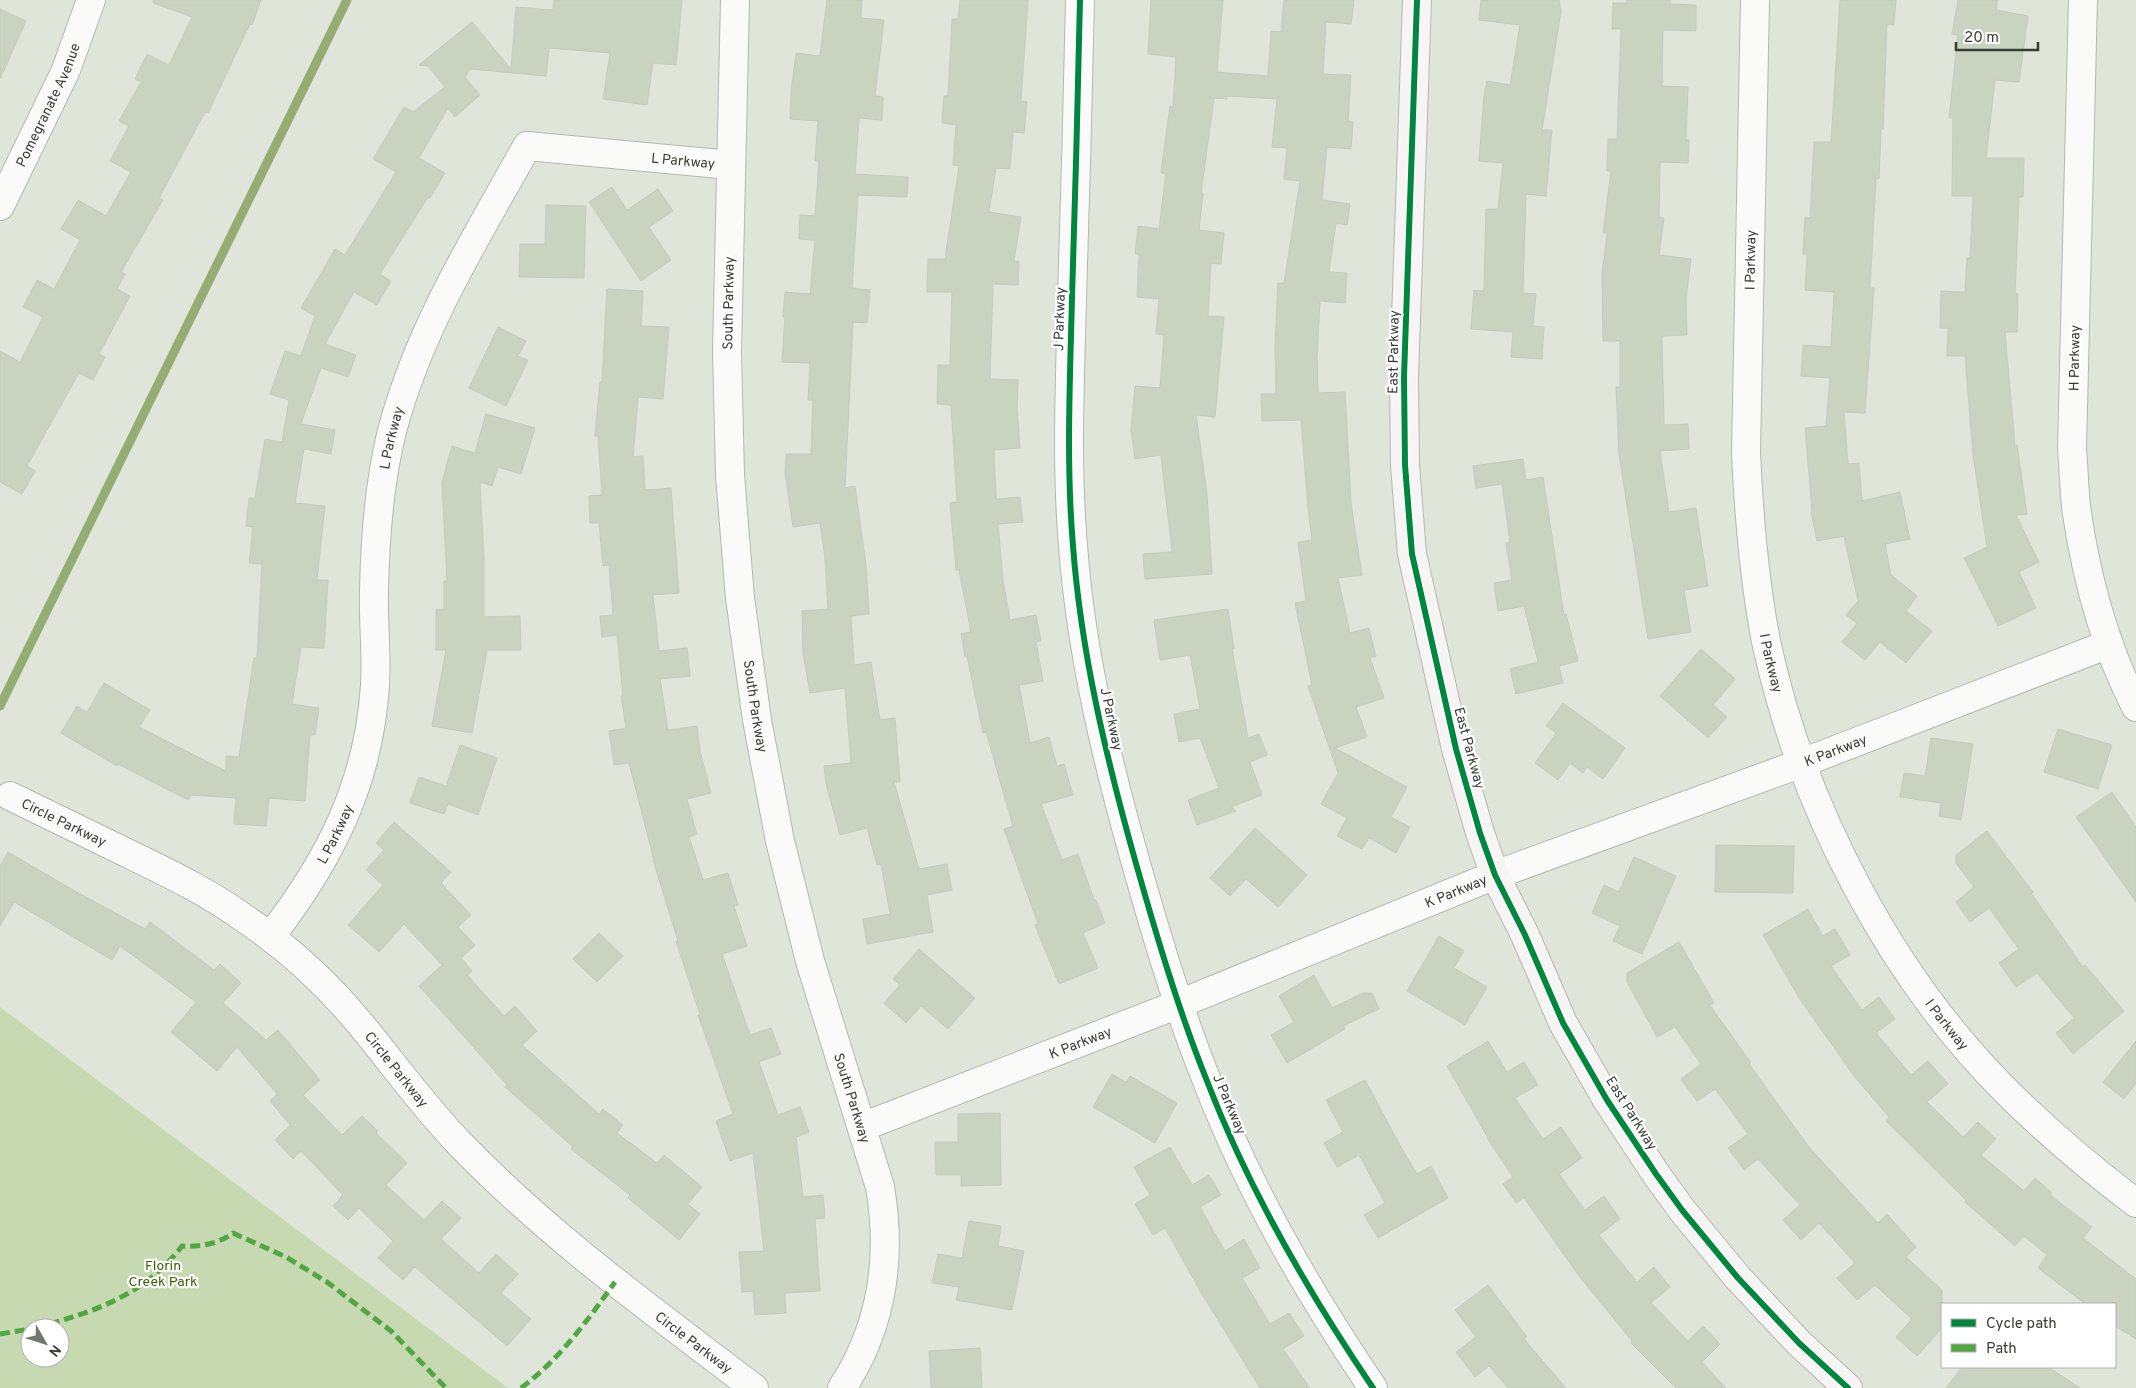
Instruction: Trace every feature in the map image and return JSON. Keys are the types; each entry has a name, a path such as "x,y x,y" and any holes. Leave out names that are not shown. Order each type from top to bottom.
{"street":[{"name":"Pomegranate Avenue","path":"0,206 62,79 91,0"},
{"name":"South Parkway","path":"735,0 727,352 730,475 740,598 754,702 780,841 810,961 880,1187 885,1219 886,1252 883,1284 875,1316 865,1346 842,1388"},
{"name":"J Parkway","path":"1080,0 1068,443 1073,545 1078,595 1094,694 1116,793 1179,1004 1207,1082 1228,1133 1276,1230 1330,1325 1372,1388"},
{"name":"East Parkway","path":"1417,0 1404,377 1405,465 1412,554 1456,749 1480,833 1495,875 1525,935 1563,1023 1607,1100 1656,1174 1682,1210 1738,1278 1799,1343 1848,1388"},
{"name":"I Parkway","path":"1755,0 1746,444 1749,518 1756,582 1768,646 1784,709 1802,763 1829,830 1858,888 1890,944 1927,998 1967,1048 2011,1096 2082,1162 2136,1203"},
{"name":"H Parkway","path":"2082,0 2072,449 2077,512 2088,575 2109,644 2136,707"},
{"name":"L Parkway","path":"270,937 296,903 327,854 340,828 360,773 367,745 375,688 374,594 376,528 392,431 412,368 438,308 527,146 731,165"},
{"name":"K Parkway","path":"862,1126 1179,1004 1495,875 1802,763 2109,644"},
{"name":"Circle Parkway","path":"10,796 186,881 241,915 270,937 316,977 360,1024 459,1144 518,1201 580,1255 754,1388"}],"green space":[{"name":"Florin Creek Park","path":"0,1007 508,1388 0,1388"}],"building":[{"path":"153,0 261,0 252,25 250,24 208,113 205,112 159,198 163,200 121,272 125,274 117,289 130,296 99,354 105,357 93,380 79,373 27,466 35,471 22,494 0,482 0,351 20,362 43,317 23,307 37,280 54,289 80,240 61,229 78,200 106,216 131,172 110,161 129,126 119,121 141,82 135,79 147,54 169,65 192,17 153,3"},
{"path":"554,0 682,0 676,65 653,63 647,105 603,99 610,53 549,48 546,76 470,69 465,77 480,95 455,117 448,108 419,158 445,173 380,274 391,281 377,305 354,292 325,344 356,355 348,377 321,368 301,424 335,430 331,454 304,449 295,503 325,506 317,580 328,580 324,648 301,647 292,704 319,708 315,735 310,735 305,801 269,798 266,826 234,824 236,798 191,795 188,800 118,764 117,766 61,733 77,706 87,712 104,683 150,710 139,727 226,771 226,756 239,757 254,658 257,658 262,564 249,563 253,527 246,526 249,498 255,498 265,439 282,442 289,400 270,394 285,351 301,356 315,316 301,308 335,249 345,255 396,172 373,159 404,107 413,112 445,87 428,66 419,65 472,22 511,69 516,7 553,10"},
{"path":"827,0 862,0 861,18 884,20 875,96 883,97 882,120 859,118 855,174 908,177 907,197 858,195 852,288 870,290 867,323 853,322 845,488 855,486 866,565 869,614 851,616 854,665 871,662 880,720 895,718 900,782 894,782 919,869 947,864 952,890 927,895 933,932 867,944 863,919 890,914 881,864 877,865 867,828 840,835 826,784 824,766 851,763 845,688 810,693 803,653 802,611 828,609 825,558 820,523 793,527 785,473 786,454 811,454 813,400 808,400 810,363 782,362 785,317 783,317 785,292 810,294 815,240 799,239 800,215 815,216 819,161 815,161 818,121 790,119 791,91 796,53 820,56"},
{"path":"960,0 1028,0 1021,101 1027,102 1024,133 1013,132 1010,169 996,168 989,212 1021,217 1014,261 1019,261 1018,285 993,284 990,379 1018,380 1017,408 1020,448 994,450 996,499 1020,497 1023,522 998,524 1003,580 1010,620 1036,615 1041,641 1036,642 1043,681 1019,685 1030,743 1049,737 1057,766 1064,764 1073,795 1041,804 1062,860 1078,854 1094,900 1096,900 1105,923 1083,933 1098,968 1059,984 1035,925 1038,924 1004,829 1013,826 986,732 983,733 967,656 965,656 961,634 971,632 959,570 956,570 950,503 957,502 951,405 937,404 938,365 950,365 952,292 927,292 928,259 945,259 959,166 953,165 956,125 942,123 944,96 948,96 952,19 958,19"},
{"path":"1151,0 1223,0 1217,72 1268,76 1271,31 1281,32 1284,0 1354,0 1351,24 1326,22 1323,74 1351,75 1348,121 1353,122 1351,149 1327,147 1322,200 1350,204 1347,225 1336,223 1329,272 1347,273 1345,303 1320,301 1317,358 1318,393 1345,392 1351,503 1362,575 1338,578 1350,633 1369,628 1376,656 1370,658 1384,698 1356,707 1367,737 1335,748 1407,787 1391,817 1410,827 1396,853 1369,838 1362,849 1337,836 1347,818 1321,804 1338,773 1308,686 1312,685 1295,603 1306,601 1298,542 1312,540 1301,420 1262,421 1261,394 1276,394 1275,347 1278,283 1284,283 1300,181 1284,179 1287,148 1272,147 1277,99 1227,96 1227,99 1214,98 1201,193 1203,193 1199,230 1224,233 1221,264 1211,263 1208,316 1224,317 1215,417 1196,415 1207,494 1212,574 1145,579 1143,554 1172,552 1161,455 1135,459 1131,430 1135,386 1160,388 1164,335 1156,334 1159,299 1137,297 1139,254 1135,254 1138,226 1159,229 1166,174 1161,173 1170,106 1173,107 1176,57 1148,54"},
{"path":"1481,0 1559,0 1561,11 1542,130 1552,130 1546,196 1526,194 1523,293 1536,294 1533,326 1544,327 1542,359 1511,357 1513,332 1471,329 1474,290 1484,291 1486,209 1498,209 1503,163 1479,161 1484,96 1487,81 1510,85 1520,25 1479,20"},
{"path":"1627,0 1670,0 1670,4 1696,5 1696,31 1663,30 1662,86 1688,87 1686,140 1689,140 1688,163 1660,162 1659,217 1664,218 1659,255 1691,259 1686,298 1687,335 1662,336 1664,425 1688,424 1689,449 1660,451 1669,512 1696,508 1708,586 1684,590 1691,632 1648,639 1619,454 1616,387 1620,387 1620,341 1603,341 1602,275 1607,233 1603,233 1611,171 1607,171 1608,139 1617,139 1621,29 1612,29 1613,3 1627,3"},
{"path":"1840,0 1896,0 1894,25 1887,24 1883,129 1881,129 1879,179 1876,179 1870,288 1874,288 1865,413 1844,412 1848,464 1859,463 1862,501 1900,492 1910,539 1885,544 1891,575 1917,596 1906,611 1932,631 1906,663 1880,642 1865,660 1842,642 1857,623 1846,615 1858,601 1844,536 1817,541 1811,512 1805,428 1826,426 1830,378 1801,376 1803,345 1831,347 1834,292 1805,290 1807,254 1803,254 1805,217 1810,218 1814,142 1831,142"},
{"path":"1958,0 1998,0 1996,10 2028,16 2019,82 1995,80 1986,158 2024,158 2023,197 2019,197 2015,293 2018,294 2017,332 2005,332 2015,446 2017,445 2027,514 2016,515 2039,562 2019,572 2036,608 1998,626 1964,558 1987,547 1973,455 1965,356 1947,356 1948,328 1940,328 1941,291 1965,292 1967,258 1970,258 1973,196 1952,196 1953,118 1949,118 1958,35 1952,34"},
{"path":"0,9 26,21 0,79"},
{"path":"612,187 627,210 658,189 673,211 649,227 671,260 641,281 589,202"},
{"path":"546,205 586,206 584,278 519,277 520,244 545,244"},
{"path":"607,289 643,291 641,326 669,327 663,399 638,397 633,457 643,456 645,490 671,488 679,593 653,595 659,651 687,648 690,676 660,679 668,730 697,726 700,751 711,793 687,799 697,834 689,837 703,880 728,873 738,905 734,906 747,946 722,954 750,1035 771,1028 781,1054 759,1062 778,1115 800,1107 809,1132 796,1137 803,1197 823,1195 825,1218 815,1219 820,1291 785,1293 786,1313 755,1315 753,1291 742,1292 739,1252 764,1251 753,1153 730,1161 716,1121 733,1114 698,1015 700,1015 676,941 678,941 653,860 629,763 614,765 609,731 626,728 621,696 623,696 617,635 602,637 600,616 613,615 609,565 603,566 599,523 590,523 589,496 602,495 598,436 595,436 600,382 602,382"},
{"path":"498,327 526,341 518,356 528,360 506,406 469,388"},
{"path":"486,414 535,428 521,474 498,467 492,486 480,482 484,561 484,617 520,616 521,650 487,650 472,733 432,726 446,650 436,650 436,609 444,609 444,581 447,581 442,482 452,446 475,453"},
{"path":"1523,459 1526,480 1543,477 1564,615 1566,614 1578,661 1559,666 1563,683 1516,694 1510,669 1538,662 1524,606 1498,611 1494,583 1512,580 1506,543 1510,542 1502,484 1476,488 1473,466"},
{"path":"1228,609 1234,649 1232,649 1248,738 1259,734 1267,755 1250,762 1262,795 1231,807 1236,811 1197,825 1188,800 1219,788 1200,738 1179,742 1174,714 1200,709 1190,655 1160,660 1154,620"},
{"path":"1701,649 1735,679 1713,705 1727,717 1708,738 1660,696"},
{"path":"1563,703 1625,748 1603,779 1587,767 1583,773 1570,763 1558,780 1535,763 1556,733 1546,726"},
{"path":"2058,729 2112,745 2098,789 2044,772"},
{"path":"1931,738 1973,744 1961,820 1939,816 1941,803 1900,797 1904,773 1925,776"},
{"path":"460,745 497,758 478,815 448,804 444,814 410,803 419,777 446,786"},
{"path":"2112,792 2136,827 2136,902 2076,817"},
{"path":"394,822 451,872 441,883 471,915 458,927 475,945 461,958 472,971 467,975 504,1016 515,1006 537,1031 522,1045 599,1114 603,1109 623,1125 617,1133 657,1163 664,1155 702,1187 688,1204 700,1214 679,1240 628,1198 630,1195 571,1149 573,1147 505,1087 507,1085 419,986 442,965 404,924 379,952 348,925 383,885 366,870 384,850 376,843"},
{"path":"1255,828 1307,875 1278,907 1246,879 1230,896 1210,878"},
{"path":"1987,831 2033,892 2031,893 2083,967 2085,965 2124,1011 2073,1054 2056,1033 2074,1018 2037,973 2016,987 1999,963 2019,949 1989,908 1970,922 1956,902 1974,887 1956,863 1956,855"},
{"path":"1716,845 1794,846 1793,893 1715,892"},
{"path":"8,852 145,929 150,922 214,970 220,964 241,983 223,1003 266,1040 278,1030 320,1080 303,1095 342,1135 362,1116 378,1131 376,1133 407,1163 386,1185 424,1220 442,1201 461,1218 441,1239 479,1273 496,1254 518,1274 501,1293 531,1319 507,1346 415,1267 403,1280 378,1258 393,1241 359,1208 348,1220 333,1206 343,1195 301,1151 293,1159 275,1140 290,1125 270,1101 277,1094 237,1047 217,1071 171,1032 196,1002 120,946 112,960 14,902 0,926 0,866"},
{"path":"1634,857 1676,876 1642,954 1613,941 1620,926 1592,913 1604,885 1619,892"},
{"path":"1808,909 1823,936 1835,929 1850,955 1831,966 1862,1010 1879,997 1895,1019 1876,1033 1911,1075 1928,1061 1948,1084 1927,1102 1963,1137 1978,1122 1996,1139 1981,1155 2024,1191 2035,1178 2052,1193 2050,1195 2092,1227 2083,1238 2136,1279 2136,1339 2116,1327 2116,1303 2084,1303 2038,1268 2047,1255 2024,1236 2015,1246 1965,1202 1966,1200 1886,1121 1889,1117 1854,1076 1799,998 1763,935"},
{"path":"599,933 623,956 597,982 573,959"},
{"path":"1439,936 1464,951 1454,968 1487,987 1465,1025 1407,991"},
{"path":"1679,942 1714,1003 1710,1005 1751,1063 1749,1064 1808,1146 1878,1223 1887,1214 1916,1247 1906,1257 1942,1290 1941,1329 1917,1356 1896,1337 1912,1319 1875,1285 1857,1300 1837,1278 1855,1263 1819,1223 1801,1240 1783,1220 1800,1205 1758,1159 1744,1170 1728,1148 1748,1134 1715,1089 1697,1101 1681,1079 1701,1064 1675,1027 1657,1037 1627,982 1627,973"},
{"path":"919,949 975,998 948,1029 921,1006 906,1023 884,1003 900,985 893,979"},
{"path":"1314,975 1332,1008 1363,993 1372,993 1379,1009 1343,1026 1345,1029 1287,1063 1271,1035 1294,1022 1279,996"},
{"path":"1488,1041 1507,1072 1524,1062 1538,1085 1515,1098 1543,1139 1561,1127 1582,1158 1559,1174 1585,1210 1604,1196 1620,1219 1599,1235 1637,1282 1654,1267 1670,1287 1651,1303 1688,1341 1703,1326 1720,1344 1702,1362 1726,1388 1676,1388 1631,1343 1632,1341 1579,1276 1524,1198 1516,1203 1503,1184 1513,1177 1487,1138 1447,1066"},
{"path":"2136,1041 2136,1083 2124,1099 2103,1082"},
{"path":"1112,1074 1126,1082 1130,1076 1177,1103 1155,1143 1093,1107"},
{"path":"1365,1080 1417,1174 1431,1166 1448,1198 1378,1238 1364,1215 1385,1203 1359,1155 1337,1167 1324,1143 1343,1132 1326,1100"},
{"path":"1000,1113 1001,1185 961,1186 961,1175 936,1175 935,1142 958,1142 958,1114"},
{"path":"1170,1147 1192,1185 1209,1175 1221,1195 1200,1207 1225,1251 1244,1239 1260,1268 1242,1278 1270,1324 1289,1313 1304,1336 1283,1349 1310,1388 1260,1388 1200,1291 1165,1228 1153,1235 1135,1204 1150,1195 1134,1167"},
{"path":"969,1221 1001,1226 998,1246 1024,1251 1012,1310 956,1300 959,1287 932,1283 938,1254 962,1258"},
{"path":"1488,1285 1527,1337 1524,1339 1566,1388 1508,1388 1489,1366 1475,1377 1456,1352 1476,1337 1455,1310"},
{"path":"980,1348 982,1388 931,1388 929,1351"},
{"path":"1961,1368 2050,1368 2080,1388 1946,1388"}],"waterway":[{"path":"0,706 347,0"}],"marked path":[{"path":"67,1318 97,1308 134,1290 151,1278 182,1246 209,1244 233,1233 286,1257 327,1282 391,1331 446,1388"},
{"path":"521,1388 560,1352 615,1282"},
{"path":"0,1334 20,1331"}],"cycle path":[{"path":"1080,0 1069,453 1071,515 1077,586 1088,665 1096,704 1135,860 1177,999 1196,1054 1224,1122 1281,1239 1326,1315 1373,1388"},
{"path":"1417,0 1404,377 1405,465 1412,554 1456,749 1480,833 1495,875 1525,935 1563,1023 1607,1100 1656,1174 1682,1210 1738,1278 1799,1343 1848,1388"}]}
